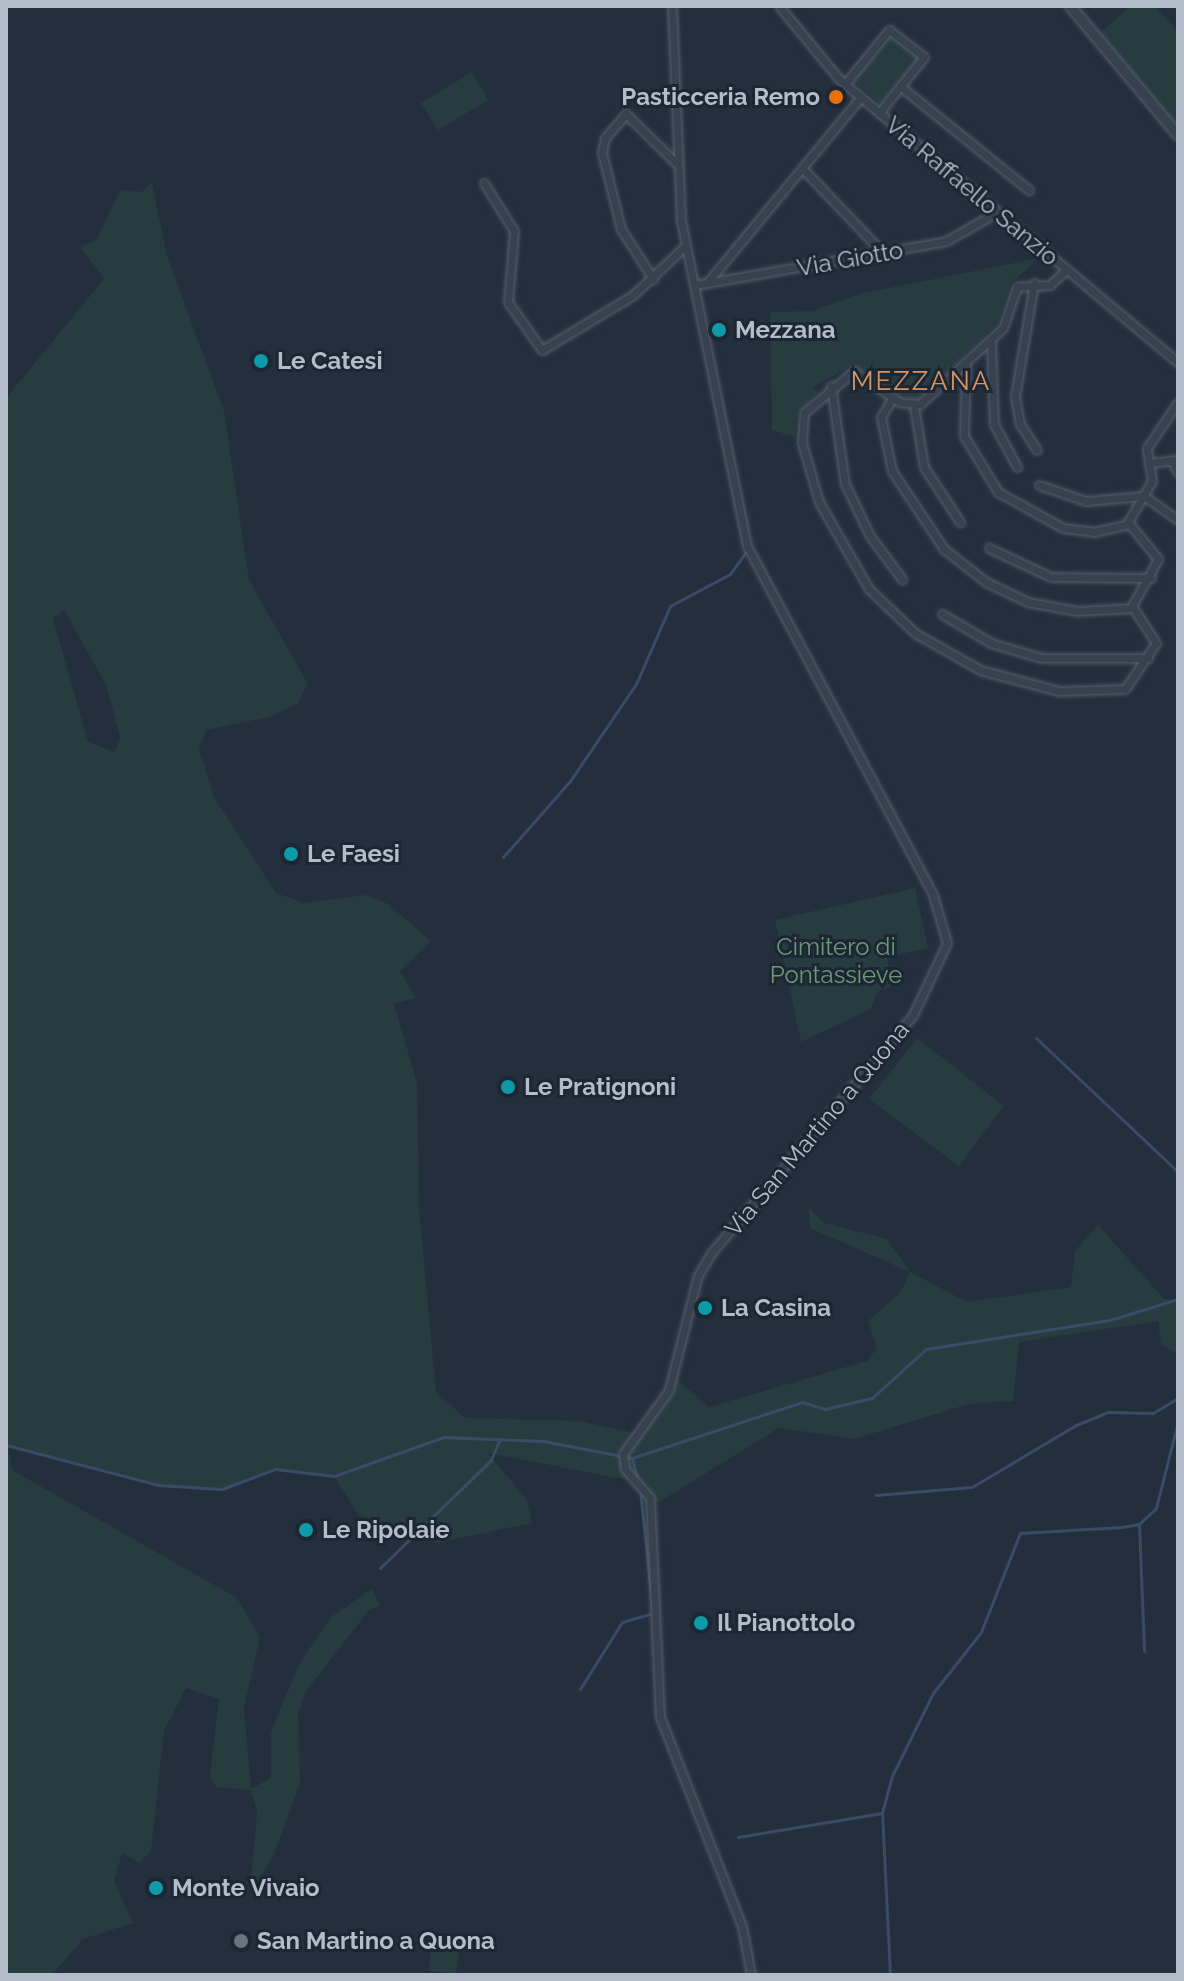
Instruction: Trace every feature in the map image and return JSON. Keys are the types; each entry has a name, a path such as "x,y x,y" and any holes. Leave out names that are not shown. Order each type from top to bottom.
{"street":[{"name":"Via San Martino a Quona","path":"672,6 676,163 686,245 700,282 747,546 933,895 947,943 913,1015 712,1252 698,1275 669,1390 623,1454 625,1469 650,1498 660,1717 742,1926 751,1975"},
{"name":"Via Raffaello Sanzio","path":"779,6 845,84 1178,362"},
{"path":"1070,6 1178,135"},
{"path":"845,84 889,30 924,57 879,113"},
{"path":"900,86 1029,190"},
{"path":"700,282 803,169 861,97"},
{"path":"653,279 621,229 605,138 626,114 676,163"},
{"path":"803,169 882,252"},
{"path":"484,183 514,231 508,302 542,350 653,279 686,245"},
{"name":"Via Giotto","path":"700,282 946,241 997,212"},
{"path":"914,406 991,340 1007,321 1016,289 1034,283 1050,285 1066,270"},
{"path":"700,282 710,273"},
{"path":"1034,283 1015,396 1021,428 1037,450"},
{"path":"991,340 994,424 1017,467"},
{"path":"966,363 964,436 1005,499 1068,529 1128,524"},
{"path":"914,406 893,397 860,371 831,386 800,422 811,478 848,560 900,621 962,662 1036,688 1117,692 1143,666 1155,635 1132,608"},
{"path":"831,386 847,490 902,579"},
{"path":"893,397 881,417 892,471 944,549 963,566 1035,604 1083,612 1132,608"},
{"path":"1128,524 1153,478 1147,448 1178,402"},
{"path":"914,406 923,463 960,522"},
{"path":"1149,463 1175,460 1178,473"},
{"path":"1039,485 1086,501 1144,496 1178,520"},
{"path":"1128,524 1157,556 1151,578 1132,608"},
{"path":"989,548 1051,577 1151,578"},
{"path":"942,614 991,643 1041,658 1148,658"}],"green space":[{"path":"1131,6 1155,6 1178,31 1178,127 1100,33"},
{"path":"891,35 919,58 881,104 853,81"},
{"path":"472,72 488,100 438,130 421,103"},
{"path":"152,183 167,256 224,411 249,580 308,684 297,704 270,717 206,730 199,749 214,797 276,893 304,903 366,895 388,904 431,941 400,971 416,998 394,1004 417,1083 419,1208 436,1392 465,1418 580,1421 634,1433 674,1377 709,1407 867,1361 877,1348 868,1321 900,1293 910,1272 967,1302 1071,1287 1075,1251 1098,1225 1164,1299 1178,1299 1178,1368 1176,1353 1161,1345 1158,1321 1019,1342 1013,1401 969,1404 854,1439 779,1428 651,1507 638,1482 488,1453 527,1500 532,1523 436,1543 359,1516 334,1476 275,1469 222,1489 158,1485 8,1446 12,1470 237,1598 260,1637 244,1708 251,1789 271,1778 271,1732 299,1664 331,1617 372,1589 380,1606 369,1610 306,1691 298,1713 300,1783 273,1857 250,1892 257,1812 251,1790 216,1787 210,1775 219,1699 186,1688 164,1731 151,1851 139,1863 122,1853 114,1881 133,1923 83,1939 52,1975 6,1975 6,398 104,279 80,246 96,241 120,190 141,192","holes":["64,610 106,685 120,737 115,752 88,742 53,618"]},
{"path":"1039,258 1011,283 997,324 920,399 902,399 875,372 849,367 813,387 818,392 796,417 795,437 772,430 770,312 812,311 859,294"},
{"name":"Cimitero di Pontassieve","path":"915,888 928,948 887,957 891,986 877,992 871,1009 801,1042 775,920"},
{"name":"Cimitero di Pontassieve","path":"917,1038 1004,1106 959,1166 869,1099"},
{"path":"809,1208 824,1223 887,1239 910,1272 810,1228"},
{"path":"432,1933 461,1936 456,1974 429,1971"}],"waterway":[{"path":"503,857 570,781 636,684 670,606 730,574 746,552"},
{"path":"1036,1038 1178,1172"},
{"path":"6,1445 158,1485 222,1489 275,1469 334,1476 444,1437 543,1441 632,1458 802,1402 825,1409 872,1398 926,1349 1110,1320 1178,1299"},
{"path":"876,1495 972,1487 1076,1425 1108,1412 1153,1413 1178,1398"},
{"path":"890,1975 882,1813 892,1776 933,1693 981,1632 1020,1533 1139,1524 1156,1508 1178,1421"},
{"path":"380,1568 491,1460 500,1439"},
{"path":"632,1458 637,1478"},
{"path":"580,1689 622,1622 653,1613 640,1489"},
{"path":"1139,1524 1144,1651"},
{"path":"738,1837 882,1813"}],"place":[{"name":"Pasticceria Remo","path":"836,97"},
{"name":"Mezzana","path":"719,330"},
{"name":"Le Catesi","path":"261,361"},
{"name":"Le Faesi","path":"291,854"},
{"name":"Le Pratignoni","path":"508,1087"},
{"name":"La Casina","path":"705,1308"},
{"name":"Le Ripolaie","path":"306,1530"},
{"name":"Il Pianottolo","path":"701,1623"},
{"name":"Monte Vivaio","path":"156,1888"},
{"name":"San Martino a Quona","path":"241,1941"}],"district":[{"name":"MEZZANA","path":"921,382"}]}
